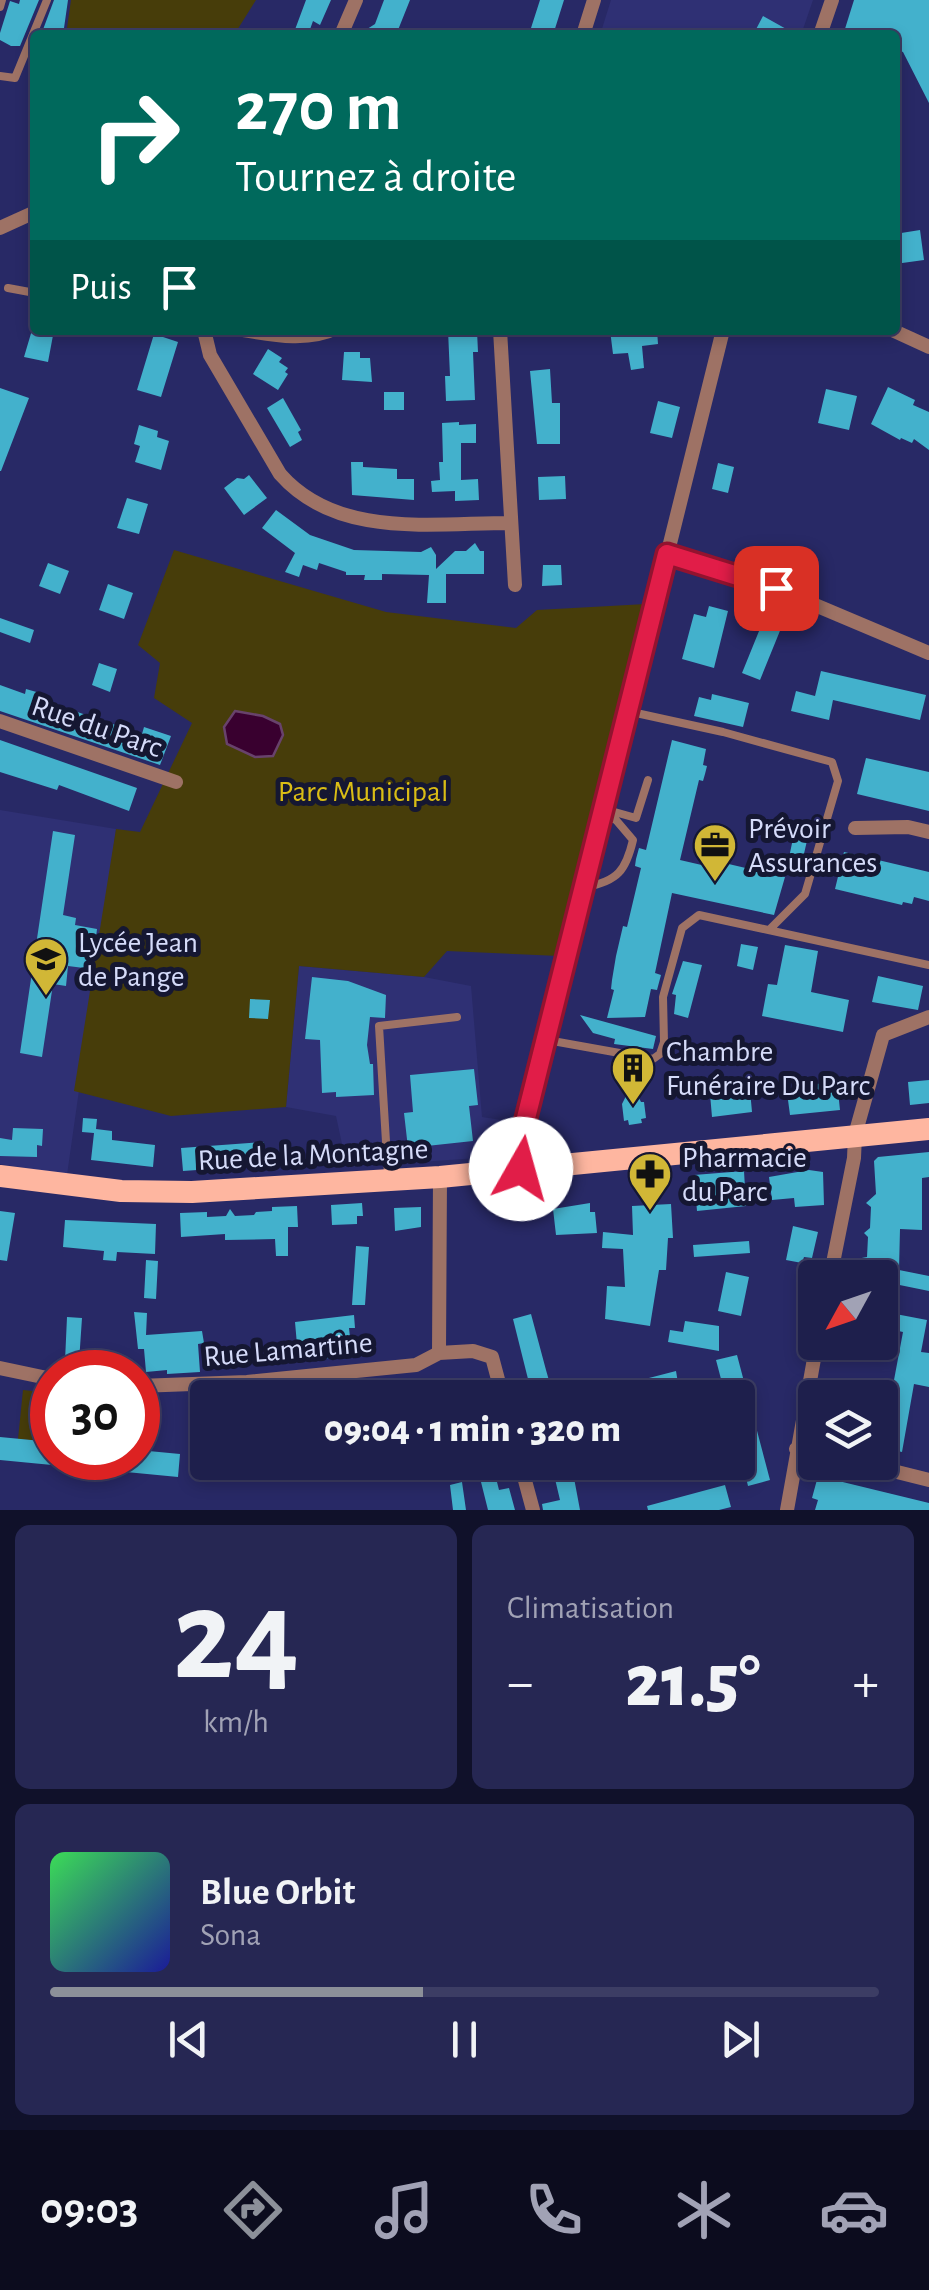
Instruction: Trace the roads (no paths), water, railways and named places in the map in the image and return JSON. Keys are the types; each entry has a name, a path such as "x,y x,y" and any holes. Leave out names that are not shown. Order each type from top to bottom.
{"main road":[{"name":"Rue de la Montagne","path":"0,1176 120,1191 164,1192 440,1177 929,1129"}],"street":[{"path":"344,30 356,0"},
{"path":"584,30 594,0"},
{"path":"822,30 832,0"},
{"path":"0,228 30,214"},
{"path":"900,333 929,346"},
{"path":"205,335 210,355 280,474 320,508 355,519 397,523 510,522"},
{"path":"500,335 515,585"},
{"path":"521,1169 518,1150 722,335"},
{"path":"667,554 770,585 929,654"},
{"name":"Rue du Parc","path":"0,721 176,782"},
{"path":"855,828 908,827 929,832"},
{"path":"834,1260 855,1135 883,1035 929,1018"},
{"path":"439,1354 440,1177"},
{"name":"Rue Lamartine","path":"160,1385 247,1382 416,1365 439,1354 473,1351 492,1358 498,1380"},
{"path":"786,1510 814,1360"},
{"path":"0,1368 30,1374"},
{"path":"898,1472 929,1480"},
{"path":"525,1480 533,1510"}],"lane":[{"path":"34,30 46,0"},
{"path":"0,76 15,78 30,40"},
{"path":"8,288 30,292"},
{"path":"269,335 305,339 330,335"},
{"path":"628,711 832,762 838,781 805,894 769,930"},
{"path":"604,813 636,818 648,780"},
{"path":"586,888 614,880 626,868 633,840 625,827 604,813"},
{"path":"547,1040 652,1059 660,1054 664,1042 664,997 682,928 699,915 929,965"},
{"path":"388,1180 379,1026 457,1016"}],"place":[{"name":"Prévoir Assurances","path":"715,883"},
{"name":"Lycée Jean de Pange","path":"46,997"},
{"name":"Chambre Funéraire Du Parc","path":"633,1106"},
{"name":"Pharmacie du Parc","path":"650,1212"}],"park label":[{"name":"Parc Municipal","path":"363,791"}]}
